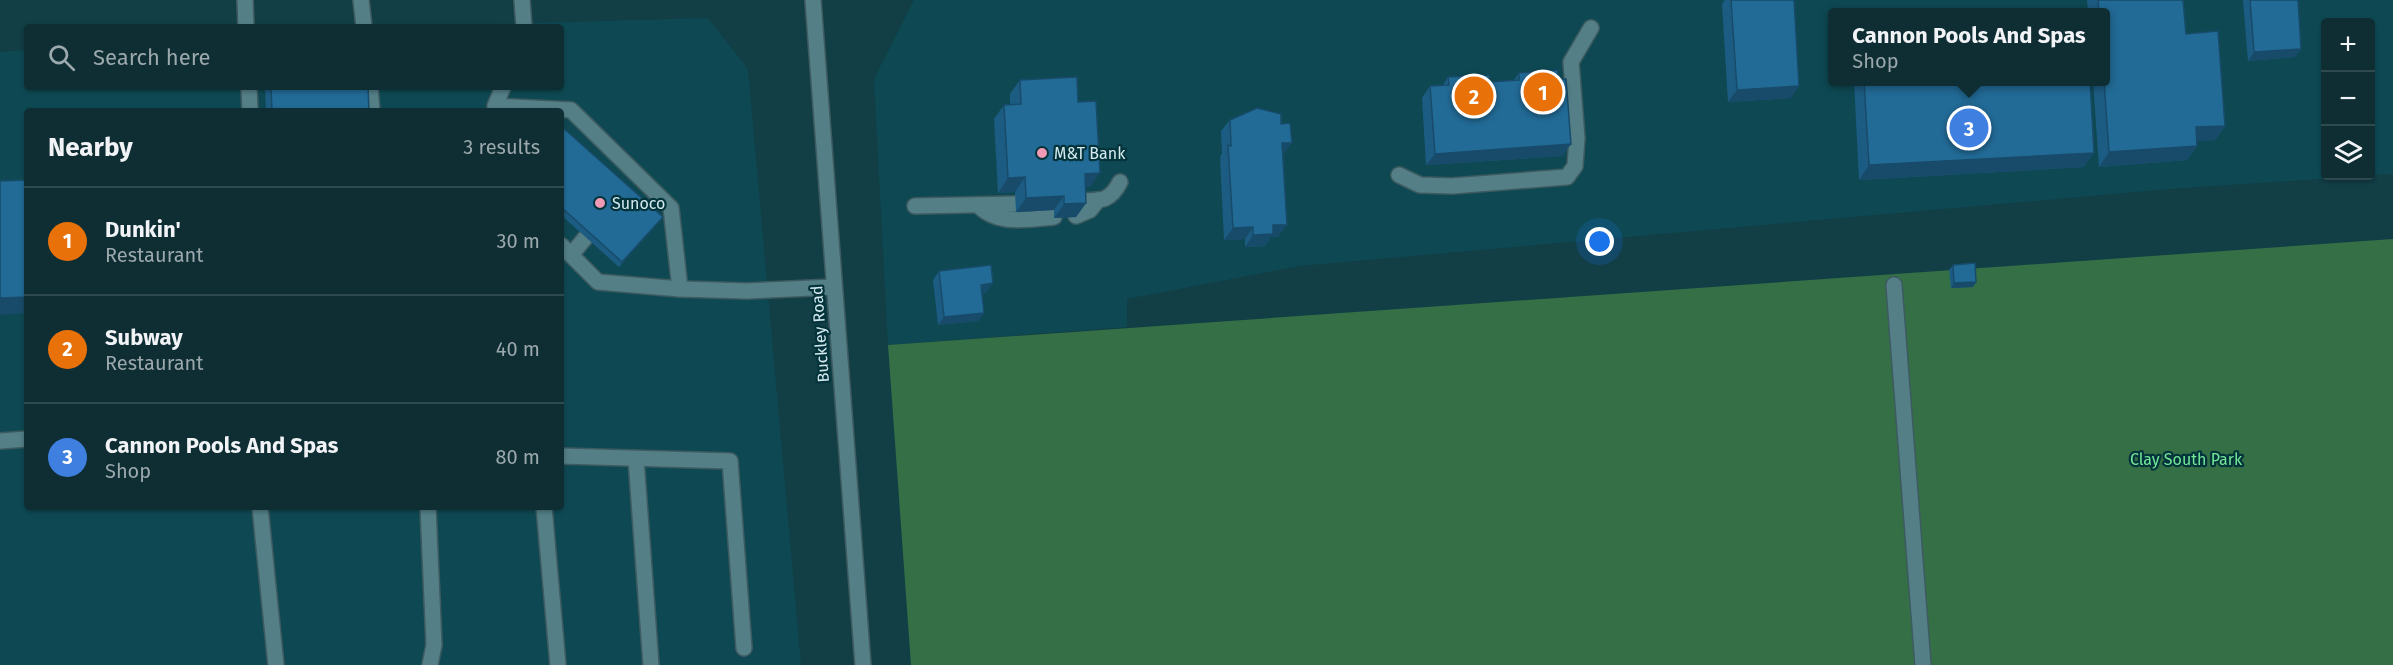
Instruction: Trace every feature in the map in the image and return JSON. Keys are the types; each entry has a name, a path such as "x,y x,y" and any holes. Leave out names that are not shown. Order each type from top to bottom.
{"street":[{"path":"245,0 246,24"},
{"path":"361,0 364,24"},
{"path":"522,0 524,24"},
{"name":"Buckley Road","path":"813,0 863,665"},
{"path":"1399,175 1420,185 1441,186 1567,177 1575,165 1577,138 1571,62 1591,28"},
{"path":"249,90 250,108"},
{"path":"370,90 372,108"},
{"path":"495,108 502,90"},
{"path":"564,110 571,110 591,137 639,176 671,208 680,289"},
{"path":"626,192 639,176"},
{"path":"1076,209 1098,200 1107,199 1115,193 1120,182"},
{"path":"915,206 1016,204"},
{"path":"978,205 993,217 1010,220 1054,217"},
{"path":"586,237 566,250 598,282 680,289 747,291 834,287"},
{"path":"1894,285 1923,665"},
{"path":"0,441 24,439"},
{"path":"564,456 730,461 744,648"},
{"path":"636,459 651,665"},
{"path":"260,510 276,665"},
{"path":"428,510 434,645 430,665"},
{"path":"544,510 558,665"}],"shaded area":[{"path":"914,0 2393,0 2393,174 2375,175 2375,18 2321,18 2321,179 2169,189 1299,266 1127,299 1127,327 888,345 874,79"},
{"path":"708,18 748,69 801,665 0,665 0,52 24,50 24,90 564,90 564,24 496,24"}],"green space":[{"name":"Clay South Park","path":"2393,239 2393,665 911,665 888,345"}],"building":[{"path":"1731,0 1794,0 1799,86 1737,90"},
{"path":"2098,0 2183,0 2186,34 2218,31 2225,126 2196,127 2197,146 2109,152 2104,86 2110,86 2110,8 2099,8"},
{"path":"2250,0 2298,0 2301,49 2254,52"},
{"path":"1558,70 1558,79 1566,79 1571,144 1435,154 1430,86 1449,85 1448,77 1489,75 1490,82 1519,80 1519,73"},
{"name":"M&T Bank","path":"1077,77 1078,102 1096,101 1100,173 1085,174 1086,203 1064,204 1064,196 1026,198 1025,177 1008,178 1004,105 1021,104 1020,80"},
{"path":"1864,86 2090,86 2094,153 1869,165"},
{"path":"271,90 368,90 369,108 272,108"},
{"path":"1257,108 1281,114 1281,124 1290,123 1292,143 1282,143 1287,225 1273,225 1273,234 1253,235 1253,227 1233,228 1228,145 1231,146 1230,120"},
{"name":"Sunoco","path":"564,129 663,217 622,262 564,210"},
{"path":"24,180 24,297 0,298 0,181"},
{"path":"1975,263 1976,282 1954,283 1953,265"},
{"path":"991,265 993,283 981,285 984,313 944,317 939,271"}],"place":[{"name":"Dunkin'","path":"1543,92"},
{"name":"Subway","path":"1474,96"},
{"name":"Cannon Pools And Spas","path":"1969,128"},
{"name":"M&T Bank","path":"1042,153"},
{"name":"Sunoco","path":"600,203"}]}
